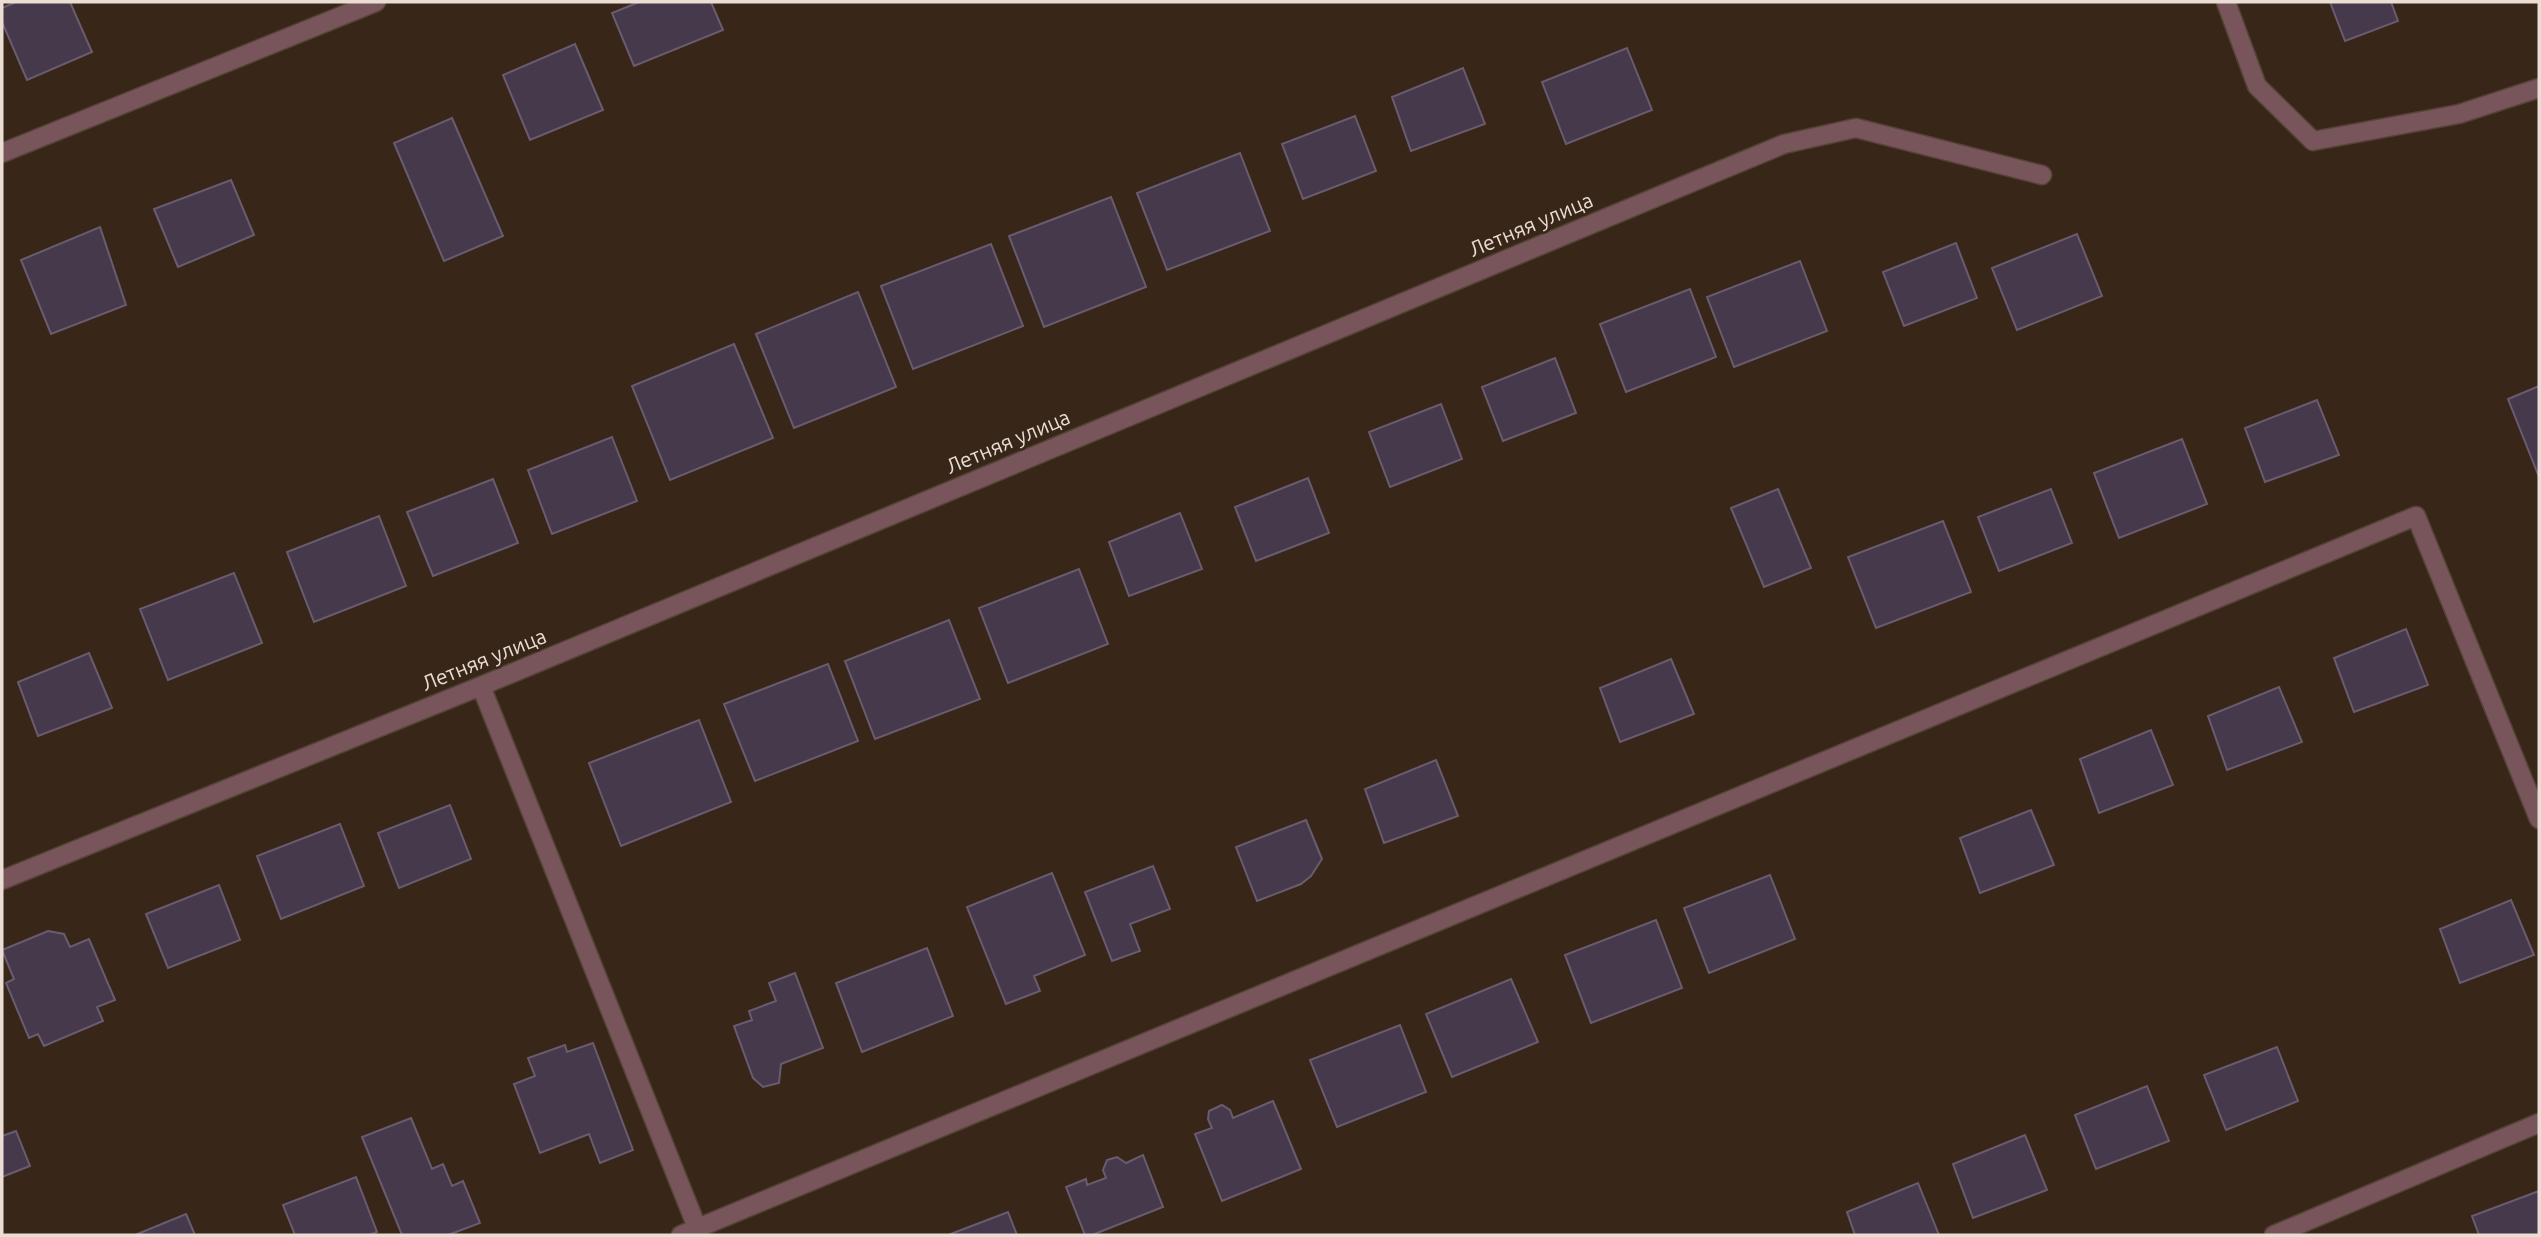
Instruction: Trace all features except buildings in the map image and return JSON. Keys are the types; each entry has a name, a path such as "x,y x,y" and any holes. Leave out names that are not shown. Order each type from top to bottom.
{"street":[{"path":"2,153 376,2"},
{"path":"2226,2 2257,86 2313,141 2459,114 2539,88"},
{"name":"Летняя улица","path":"2,880 481,686 1784,144 1856,128 2042,175"},
{"path":"481,686 693,1233 2416,516 2539,819"},
{"path":"2274,1235 2539,1123"}]}
